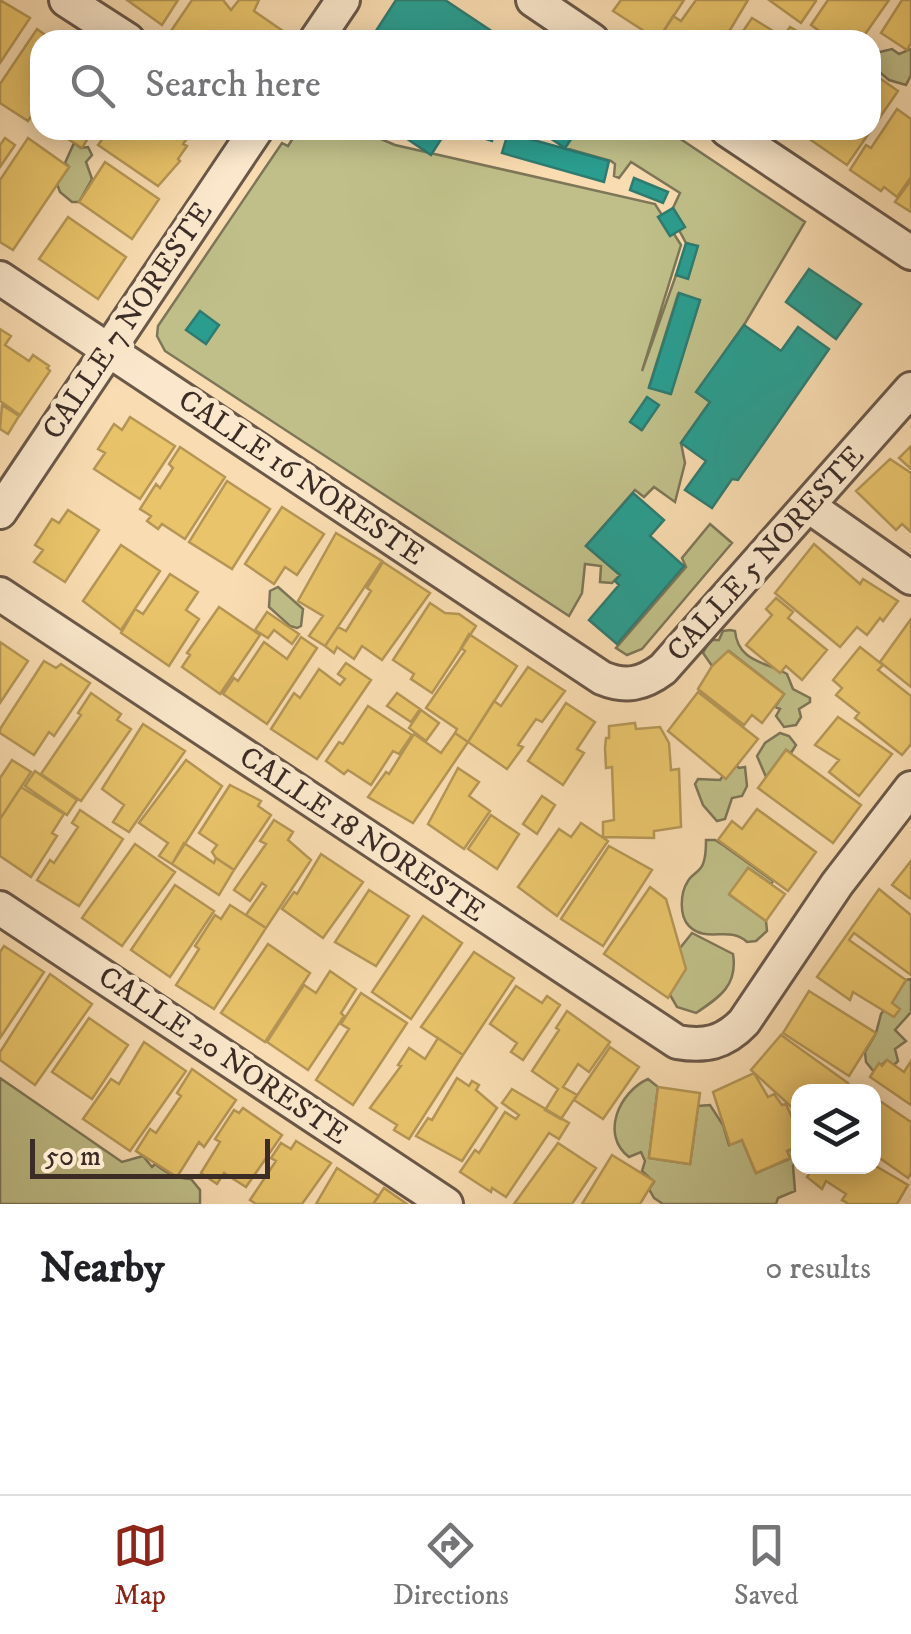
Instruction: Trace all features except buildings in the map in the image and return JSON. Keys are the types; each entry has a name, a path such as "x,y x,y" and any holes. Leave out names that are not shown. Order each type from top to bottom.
{"street":[{"path":"66,0 112,30"},
{"path":"323,30 343,0"},
{"path":"532,0 577,30"},
{"name":"CALLE 7 NORESTE","path":"0,512 249,140"},
{"path":"742,140 911,253"},
{"name":"CALLE 16 NORESTE","path":"0,278 602,678"},
{"name":"CALLE 5 NORESTE","path":"602,678 615,684 640,683 663,669 911,389"},
{"path":"810,507 911,578"},
{"name":"CALLE 18 NORESTE","path":"0,594 677,1042 698,1046 733,1034 837,884 911,788"},
{"name":"CALLE 20 NORESTE","path":"0,908 446,1204"}],"shaded area":[{"path":"892,49 899,54 911,49 911,75 906,85 881,73 881,52"},
{"path":"292,140 383,140 655,204 681,245 642,371 676,275 688,278 697,247 686,243 679,230 684,226 673,208 680,193 631,162 619,178 614,176 615,164 565,148 570,140 682,140 805,222 744,325 697,392 710,402 681,443 685,463 675,502 654,487 644,497 635,490 586,546 620,575 612,583 600,582 601,566 585,564 582,593 569,616 165,351 157,336 158,326 282,143 288,146","holes":["678,294 700,300 670,394 649,387","647,398 658,405 641,430 631,422"]},
{"path":"74,143 88,147 92,155 86,162 92,179 79,202 72,202 57,184 69,167 65,163"},
{"path":"710,524 732,543 642,649 627,655 616,648 686,567 682,558"},
{"path":"278,587 303,609 301,626 290,626 269,607 270,591"},
{"path":"723,631 735,631 747,655 787,674 793,689 810,698 799,709 801,717 796,725 784,727 776,716 780,709 775,707 784,694 729,651 712,666 703,653 710,640 719,640"},
{"path":"780,733 796,745 791,753 786,750 766,777 757,756 765,743"},
{"path":"733,762 739,768 745,767 747,786 742,796 732,798 725,819 717,821 703,805 695,784 698,779 720,780"},
{"path":"706,840 715,840 773,881 771,884 748,868 730,895 766,921 767,931 756,941 703,934 686,922 683,892 703,864"},
{"path":"692,933 733,954 734,965 725,989 696,1013 677,1007 666,988 676,953"},
{"path":"911,979 911,1012 895,1030 906,1041 895,1049 898,1061 894,1065 887,1060 874,1072 866,1062 865,1052 881,1014 906,980"},
{"path":"0,1078 122,1162 143,1156 152,1167 155,1164 191,1179 200,1190 200,1204 0,1204"},
{"path":"648,1079 658,1087 649,1158 690,1164 698,1106 710,1105 723,1125 729,1145 742,1140 756,1173 789,1159 787,1151 791,1149 795,1191 778,1198 776,1204 663,1204 654,1198 649,1189 654,1182 642,1171 645,1161 641,1152 629,1157 616,1137 617,1115 638,1085"}]}
